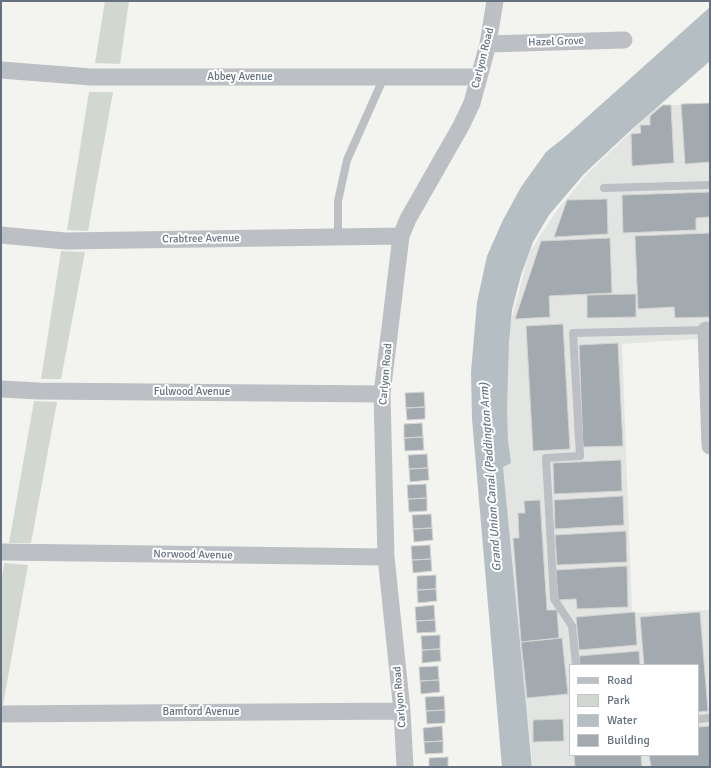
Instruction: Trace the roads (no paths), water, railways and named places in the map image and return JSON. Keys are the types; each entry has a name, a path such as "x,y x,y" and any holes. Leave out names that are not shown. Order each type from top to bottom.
{"street":[{"name":"Carlyon Road","path":"405,767 402,711 386,557 382,394 401,236 408,220 461,126 472,103 488,44 495,1"},
{"name":"Hazel Grove","path":"488,44 624,40"},
{"name":"Abbey Avenue","path":"1,70 92,77 479,77"},
{"name":"Crabtree Avenue","path":"1,235 65,241 401,236"},
{"path":"706,330 710,446"},
{"name":"Fulwood Avenue","path":"1,389 47,391 382,394"},
{"name":"Norwood Avenue","path":"1,552 386,557"},
{"name":"Bamford Avenue","path":"1,714 402,711"}],"lane":[{"path":"338,237 338,201 347,160 384,77"},
{"path":"604,188 710,185"},
{"path":"576,664 572,626 554,599 546,458 580,456 573,333 706,330"},
{"path":"699,719 710,718"}],"water":[{"name":"Grand Union Canal (Paddington Arm)","path":"710,7 710,61 630,131 584,174 549,215 533,242 521,275 512,310 509,342 507,410 508,440 511,463 503,467 532,767 502,767 472,419 471,372 477,302 487,256 503,220 521,187 546,152 566,136"}]}
